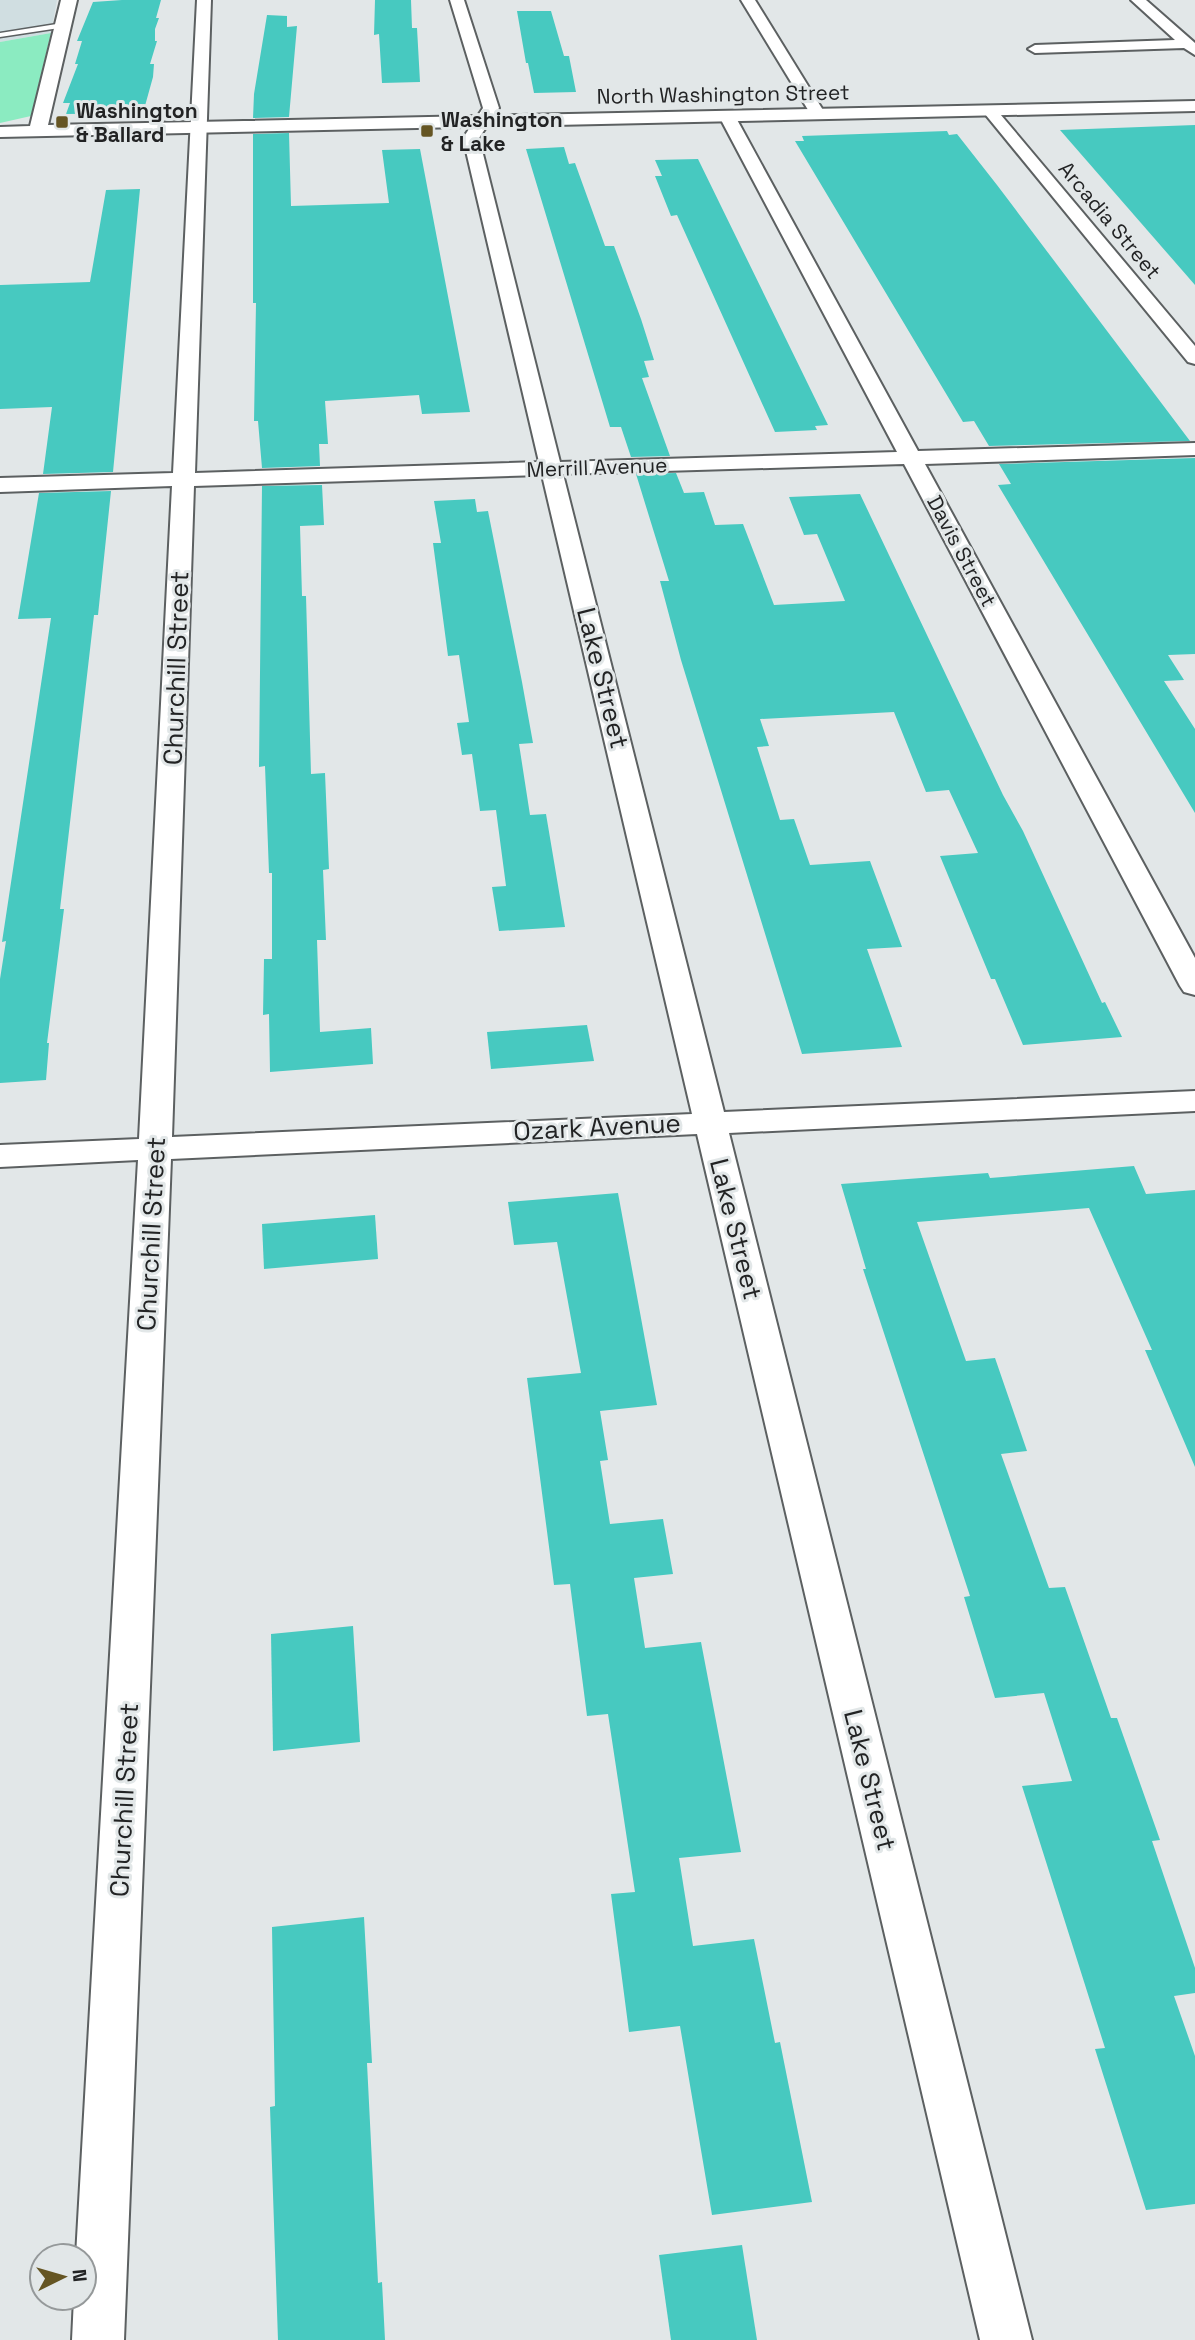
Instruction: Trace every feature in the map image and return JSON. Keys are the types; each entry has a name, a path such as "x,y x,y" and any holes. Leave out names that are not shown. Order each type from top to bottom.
{"street":[{"path":"38,131 69,0"},
{"name":"Churchill Street","path":"98,2340 155,1149 204,0"},
{"name":"Lake Street","path":"457,0 491,108 471,138 1006,2340"},
{"path":"748,0 818,114"},
{"path":"1138,0 1191,48"},
{"path":"1024,36 1045,61"},
{"path":"1035,49 1191,48"},
{"name":"North Washington Street","path":"0,132 1195,106"},
{"name":"Arcadia Street","path":"990,111 1195,358"},
{"name":"Davis Street","path":"727,116 1195,986"},
{"name":"Merrill Avenue","path":"0,485 1195,449"},
{"name":"Ozark Avenue","path":"0,1156 710,1121 1195,1101"}],"lane":[{"path":"0,35 63,24"}],"shaded area":[{"path":"0,0 57,0 51,33 0,42"}],"green space":[{"path":"51,33 31,116 0,123 0,42"}],"building":[{"path":"161,0 156,18 159,18 155,29 157,41 150,64 154,64 153,77 143,113 66,114 70,103 63,103 78,64 75,64 82,41 77,41 93,2"},
{"path":"375,0 411,0 412,28 417,28 420,82 382,83 379,34 374,35"},
{"path":"517,11 551,11 564,56 569,56 576,92 534,93"},
{"path":"267,15 287,16 287,27 297,26 289,117 253,118 254,94"},
{"path":"1195,125 1195,285 1060,130"},
{"path":"947,131 949,135 957,134 997,185 1190,441 989,446 974,421 963,422 795,141 804,141 802,136"},
{"path":"289,133 291,206 389,203 382,150 420,149 470,412 422,414 419,395 325,401 328,444 319,444 320,466 262,468 258,421 254,421 256,303 253,303 253,134"},
{"path":"564,147 569,164 575,163 605,246 614,246 641,319 654,360 644,361 649,377 642,378 670,456 631,457 621,427 610,427 526,149"},
{"path":"698,159 828,425 815,426 817,430 775,432 677,215 671,216 655,176 662,176 655,160"},
{"path":"140,189 113,472 43,474 52,407 0,409 0,285 90,282 106,190"},
{"path":"1195,458 1195,654 1168,655 1184,680 1164,681 1195,729 1195,813 998,485 1011,484 999,464"},
{"path":"676,473 684,493 704,492 715,525 743,524 774,605 845,601 817,534 804,535 789,497 860,494 1003,795 1023,831 1102,1003 1105,1002 1122,1037 1023,1045 995,979 991,979 940,856 978,853 949,790 926,792 894,712 760,719 769,746 757,747 780,820 794,819 810,865 870,861 902,947 867,949 902,1047 802,1054 681,660 660,581 669,581 636,474"},
{"path":"322,485 324,525 300,526 302,596 306,596 311,774 325,773 329,869 323,870 326,940 317,940 320,1032 371,1028 373,1064 270,1072 269,1014 263,1015 264,959 272,959 272,873 269,873 265,766 259,767 262,486"},
{"path":"111,491 98,615 94,615 60,909 64,909 47,1043 46,1080 0,1083 0,979 6,941 2,942 51,618 18,619 39,493"},
{"path":"475,499 477,512 488,511 533,743 519,744 530,815 546,814 565,927 499,931 492,887 506,886 496,810 480,811 472,754 462,755 457,723 469,722 459,655 448,656 433,543 441,543 434,501"},
{"path":"587,1025 594,1061 491,1069 487,1032"},
{"path":"1134,1166 1146,1194 1195,1190 1195,1467 1145,1350 1152,1350 1089,1208 917,1222 966,1361 995,1358 1027,1451 1001,1454 1049,1588 1065,1587 1111,1718 1117,1718 1160,1840 1152,1841 1195,1968 1195,1993 1174,1996 1195,2056 1195,2204 1146,2210 1095,2049 1105,2048 1022,1786 1072,1781 1044,1693 995,1698 964,1597 970,1596 863,1269 866,1269 841,1184 988,1173 990,1178"},
{"path":"618,1193 657,1405 600,1411 608,1460 600,1461 610,1524 663,1519 673,1574 634,1578 645,1648 701,1642 741,1852 679,1858 693,1946 754,1939 775,2043 780,2042 812,2202 712,2215 680,2026 629,2032 611,1894 635,1892 608,1714 587,1716 570,1584 554,1585 527,1378 581,1373 557,1242 514,1245 508,1202"},
{"path":"375,1215 378,1259 264,1269 262,1224"},
{"path":"353,1626 360,1742 273,1751 271,1634"},
{"path":"364,1917 372,2063 367,2063 378,2283 382,2282 385,2340 278,2340 270,2107 275,2106 272,1927"},
{"path":"742,2245 757,2340 671,2340 659,2255"}],"place":[{"name":"Washington & Ballard","path":"62,122"},
{"name":"Washington & Lake","path":"427,131"}]}
